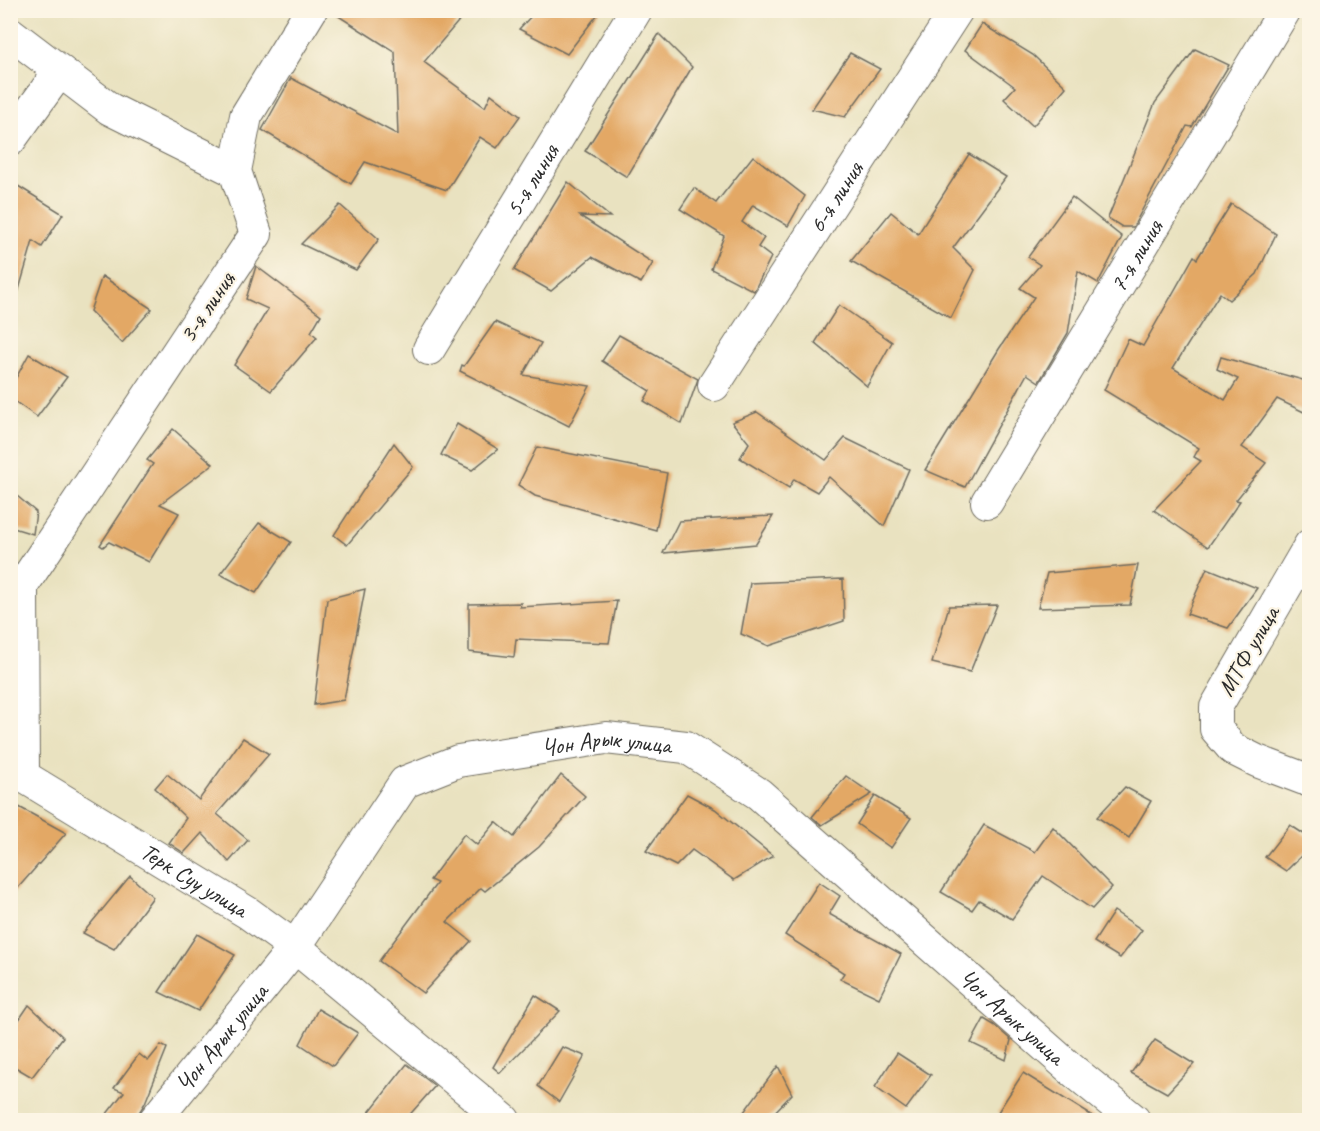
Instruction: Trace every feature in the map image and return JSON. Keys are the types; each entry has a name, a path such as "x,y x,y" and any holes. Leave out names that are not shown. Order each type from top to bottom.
{"street":[{"name":"3-я линия","path":"22,586 256,234 235,171 246,116 311,10"},
{"name":"5-я линия","path":"429,349 636,10"},
{"name":"6-я линия","path":"714,385 957,10"},
{"name":"7-я линия","path":"987,502 1286,10"},
{"path":"10,33 110,109 235,171"},
{"path":"10,140 60,72"},
{"name":"МТФ улица","path":"1310,545 1216,707 1216,729 1233,749 1257,761 1310,781"},
{"name":"Терк Суу улица","path":"22,586 23,776 248,913 295,947 504,1120"},
{"name":"Чон Арык улица","path":"155,1120 295,947 405,782 458,761 606,738 686,747 759,794 1071,1069 1134,1120"}],"building":[{"path":"329,10 468,10 424,62 485,107 491,94 520,116 497,148 480,137 447,190 365,162 351,184 262,130 291,78 398,135 395,52"},
{"path":"537,10 601,10 567,54 519,29"},
{"path":"982,24 1033,55 1066,87 1033,126 1004,99 1015,87 965,50"},
{"path":"659,34 692,67 627,177 585,151"},
{"path":"1195,49 1229,65 1192,127 1187,126 1133,227 1122,227 1108,218 1155,103"},
{"path":"850,53 880,69 845,117 812,109"},
{"path":"969,154 1006,177 953,248 975,270 951,318 851,261 891,212 918,234"},
{"path":"753,156 805,196 788,226 753,205 742,222 764,238 758,247 771,257 754,291 711,269 724,236 680,209 694,188 716,203"},
{"path":"10,181 63,214 42,247 33,241 18,293 10,292"},
{"path":"568,182 610,217 580,216 653,263 641,283 592,257 551,291 514,270"},
{"path":"1072,197 1122,237 1098,283 1078,271 1068,333 1039,382 1027,374 965,487 925,470 999,349 1034,297 1020,288 1040,265 1028,257"},
{"path":"1231,204 1276,234 1257,274 1229,300 1220,293 1173,368 1225,400 1238,379 1217,369 1221,357 1310,382 1310,415 1277,399 1242,447 1266,463 1236,500 1240,501 1208,547 1154,510 1201,461 1194,457 1199,448 1104,390 1128,339 1143,346 1194,256 1197,259"},
{"path":"340,205 379,239 356,270 301,244"},
{"path":"256,266 321,315 311,332 317,337 271,391 234,365 268,309 246,299"},
{"path":"102,276 152,309 122,343 90,311"},
{"path":"839,305 892,342 867,386 815,343"},
{"path":"495,322 541,343 523,375 590,386 569,426 460,371 462,365 464,366"},
{"path":"619,335 698,379 682,424 644,401 650,391 602,361"},
{"path":"29,354 67,377 37,417 10,398 10,389"},
{"path":"757,412 826,460 845,438 909,469 884,526 829,477 817,492 794,479 789,488 740,458 749,443 732,422"},
{"path":"457,424 498,449 472,470 441,455"},
{"path":"173,429 213,464 160,504 179,513 149,562 109,542 103,547 100,545 153,464 147,460"},
{"path":"394,443 413,467 347,545 334,535"},
{"path":"537,447 667,473 656,530 535,496 518,485"},
{"path":"10,490 36,512 33,534 10,527"},
{"path":"773,516 756,544 663,553 679,521"},
{"path":"259,523 291,542 256,593 220,574"},
{"path":"1138,565 1130,605 1038,608 1047,573"},
{"path":"1207,568 1257,588 1228,628 1187,614"},
{"path":"843,579 844,621 769,646 741,634 750,583"},
{"path":"365,589 344,700 314,705 327,599"},
{"path":"617,601 609,643 516,639 514,657 469,652 469,604 521,603 520,607"},
{"path":"997,605 970,672 932,663 949,606"},
{"path":"243,738 269,754 217,814 248,840 229,862 202,833 184,853 169,843 186,818 155,788 167,774 199,800"},
{"path":"561,775 585,796 539,847 485,891 481,888 447,922 471,941 423,993 379,961 437,883 430,880 464,834 477,845 496,822 514,837"},
{"path":"846,776 872,794 822,825 812,817"},
{"path":"1125,787 1151,801 1129,838 1097,817"},
{"path":"687,794 715,809 773,856 734,880 692,850 676,866 646,851"},
{"path":"875,796 911,818 891,848 857,824"},
{"path":"10,802 66,833 10,897"},
{"path":"984,825 1035,852 1053,827 1112,887 1092,909 1043,876 1012,919 979,900 972,910 941,892"},
{"path":"1290,825 1310,838 1310,847 1286,871 1265,857"},
{"path":"130,876 153,897 114,949 83,933"},
{"path":"819,882 840,896 829,914 901,954 879,998 840,979 844,973 785,935"},
{"path":"1114,911 1142,930 1120,958 1094,942"},
{"path":"197,934 235,955 198,1011 159,992"},
{"path":"535,995 560,1011 500,1073 493,1067"},
{"path":"29,1005 63,1037 32,1077 10,1064 10,1033"},
{"path":"318,1009 358,1033 333,1066 300,1044"},
{"path":"984,1019 1011,1040 1006,1060 971,1043"},
{"path":"1155,1040 1194,1064 1167,1093 1131,1073"},
{"path":"161,1045 167,1048 145,1103 137,1116 133,1120 102,1120 124,1092 114,1088 139,1054 148,1061"},
{"path":"562,1047 585,1056 559,1102 538,1086"},
{"path":"897,1053 931,1075 906,1109 875,1087"},
{"path":"407,1064 435,1086 405,1120 363,1120"},
{"path":"778,1066 792,1094 767,1120 738,1120"},
{"path":"1023,1073 1099,1120 1017,1120 998,1112"}]}
